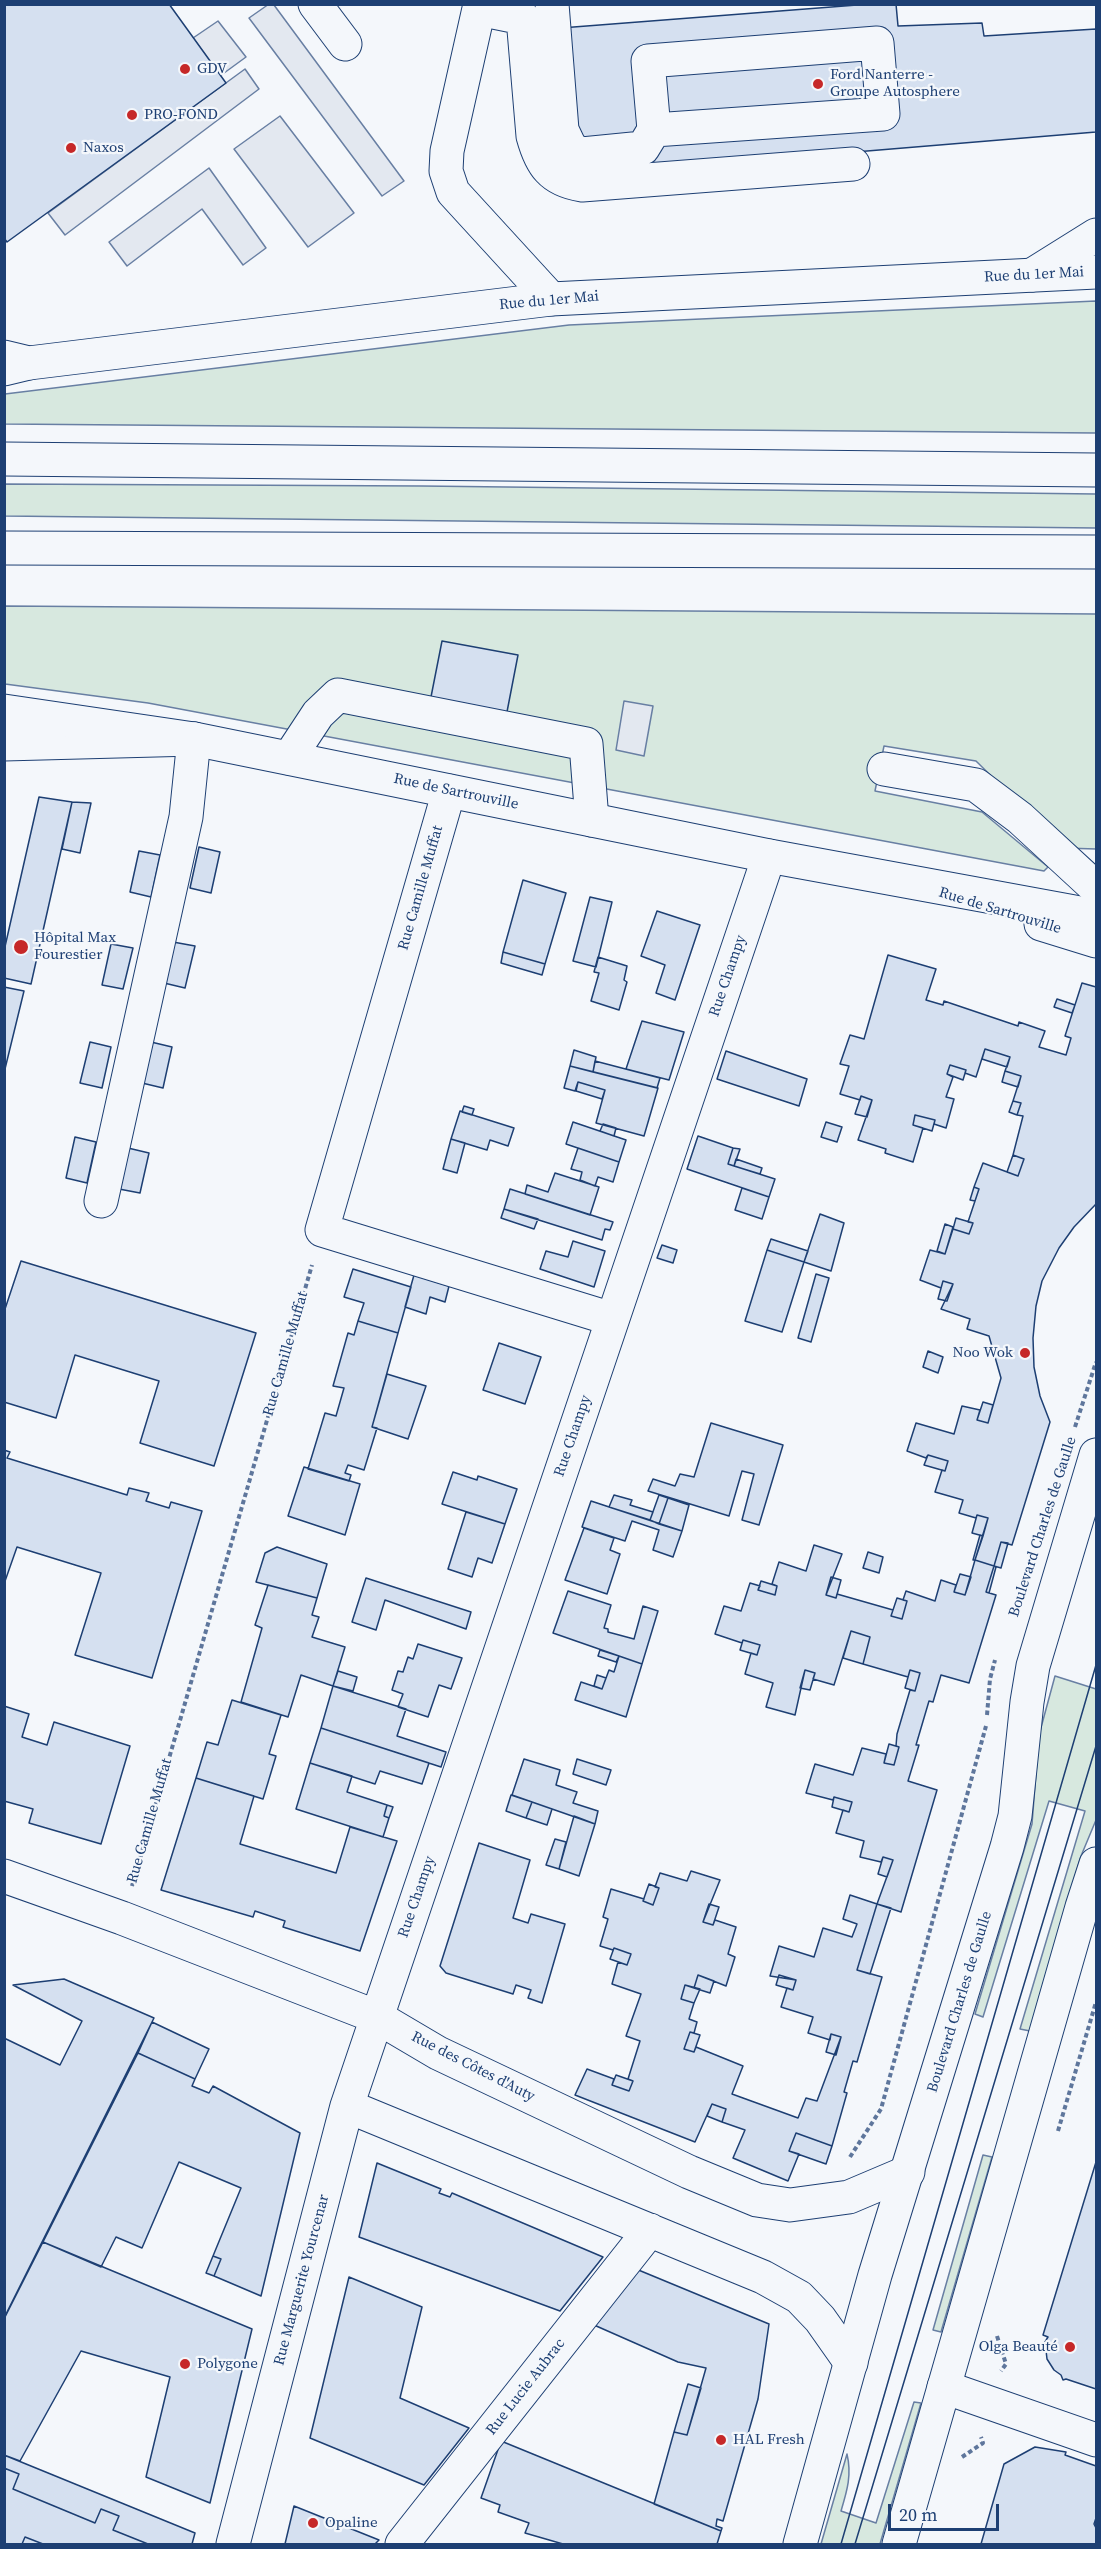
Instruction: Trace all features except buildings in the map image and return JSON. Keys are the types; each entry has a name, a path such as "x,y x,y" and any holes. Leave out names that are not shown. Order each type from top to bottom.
{"main road":[{"path":"315,4 345,44"},
{"path":"552,4 562,130 571,149 582,154 643,148 654,130 648,61 877,43 883,114 654,130"},
{"path":"551,299 453,192 446,171 447,151 479,7 523,18 533,136 545,166 557,178 567,183 582,185 853,164"},
{"path":"1032,275 1096,235"},
{"name":"Rue du 1er Mai","path":"13,363 551,299 1096,272"},
{"path":"4,459 1096,470"},
{"path":"4,548 1096,552"},
{"path":"289,758 318,714 338,695 586,744 592,820"},
{"path":"4,711 194,739 186,817 101,1201"},
{"name":"Rue de Sartrouville","path":"4,744 194,739 769,856 1096,916"},
{"path":"884,769 976,785 1020,818 1096,888"},
{"name":"Rue Camille Muffat","path":"322,1230 449,791"},
{"name":"Rue Champy","path":"377,2017 769,856"},
{"name":"Rue de Sartrouville","path":"904,881 1096,941"},
{"path":"322,1230 612,1319"},
{"name":"Boulevard Charles de Gaulle","path":"800,2544 851,2363 1007,1847 1015,1816 1026,1702 1033,1666 1096,1455"},
{"path":"899,2544 1096,1864"},
{"name":"Rue des Côtes d'Auty","path":"4,1876 122,1918 377,2017 438,2053 689,2172 757,2200 790,2205 849,2197 908,2172"},
{"name":"Rue Marguerite Yourcenar","path":"233,2544 347,2106 377,2017"},
{"path":"347,2106 763,2277 798,2297 820,2319 851,2363"},
{"name":"Rue Lucie Aubrac","path":"402,2544 650,2230"},
{"path":"944,2387 1096,2440"}],"path":[{"name":"Rue Camille Muffat","path":"122,1918 322,1230"},
{"name":"Boulevard Charles de Gaulle","path":"1074,1430 1096,1362"},
{"path":"848,2160 881,2109 986,1727 990,1679 996,1657"},
{"path":"1055,2140 1096,2002"},
{"path":"997,2334 1006,2364 999,2373"}],"shaded area":[{"path":"269,4 274,5 404,181 382,196 249,18"},
{"path":"218,21 246,57 220,76 193,38"},
{"path":"245,69 259,89 65,235 48,213"},
{"path":"280,116 354,213 308,247 234,149"},
{"path":"209,168 266,248 243,265 202,209 127,266 109,242"},
{"path":"1096,301 1096,433 5,424 5,394 569,325"},
{"path":"5,484 422,486 1096,494 1096,528 5,516"},
{"path":"5,606 1096,614 1096,849 1064,848 976,761 884,746 875,791 982,812 1048,867 1044,871 148,703 5,684"},
{"path":"624,701 653,706 644,756 616,750"},
{"path":"1055,1676 1096,1689 1096,1820 1081,1856 1030,2031 1020,2029 1085,1811 1049,1801 983,2017 975,2014 1032,1824 1039,1735"},
{"path":"983,2155 992,2157 941,2332 933,2330"},
{"path":"914,2402 921,2403 880,2544 821,2544 847,2454 849,2476 841,2511 876,2523"}],"tram line":[{"path":"841,2544 1096,1665"},
{"path":"855,2544 1096,1746"}],"place":[{"name":"GDV","path":"185,69"},
{"name":"Ford Nanterre - Groupe Autosphere","path":"818,84"},
{"name":"PRO-FOND","path":"132,115"},
{"name":"Naxos","path":"71,148"},
{"name":"Hôpital Max Fourestier","path":"21,947"},
{"name":"Noo Wok","path":"1025,1353"},
{"name":"Olga Beauté","path":"1070,2347"},
{"name":"Polygone","path":"185,2364"},
{"name":"HAL Fresh","path":"721,2440"},
{"name":"Opaline","path":"313,2523"}]}
